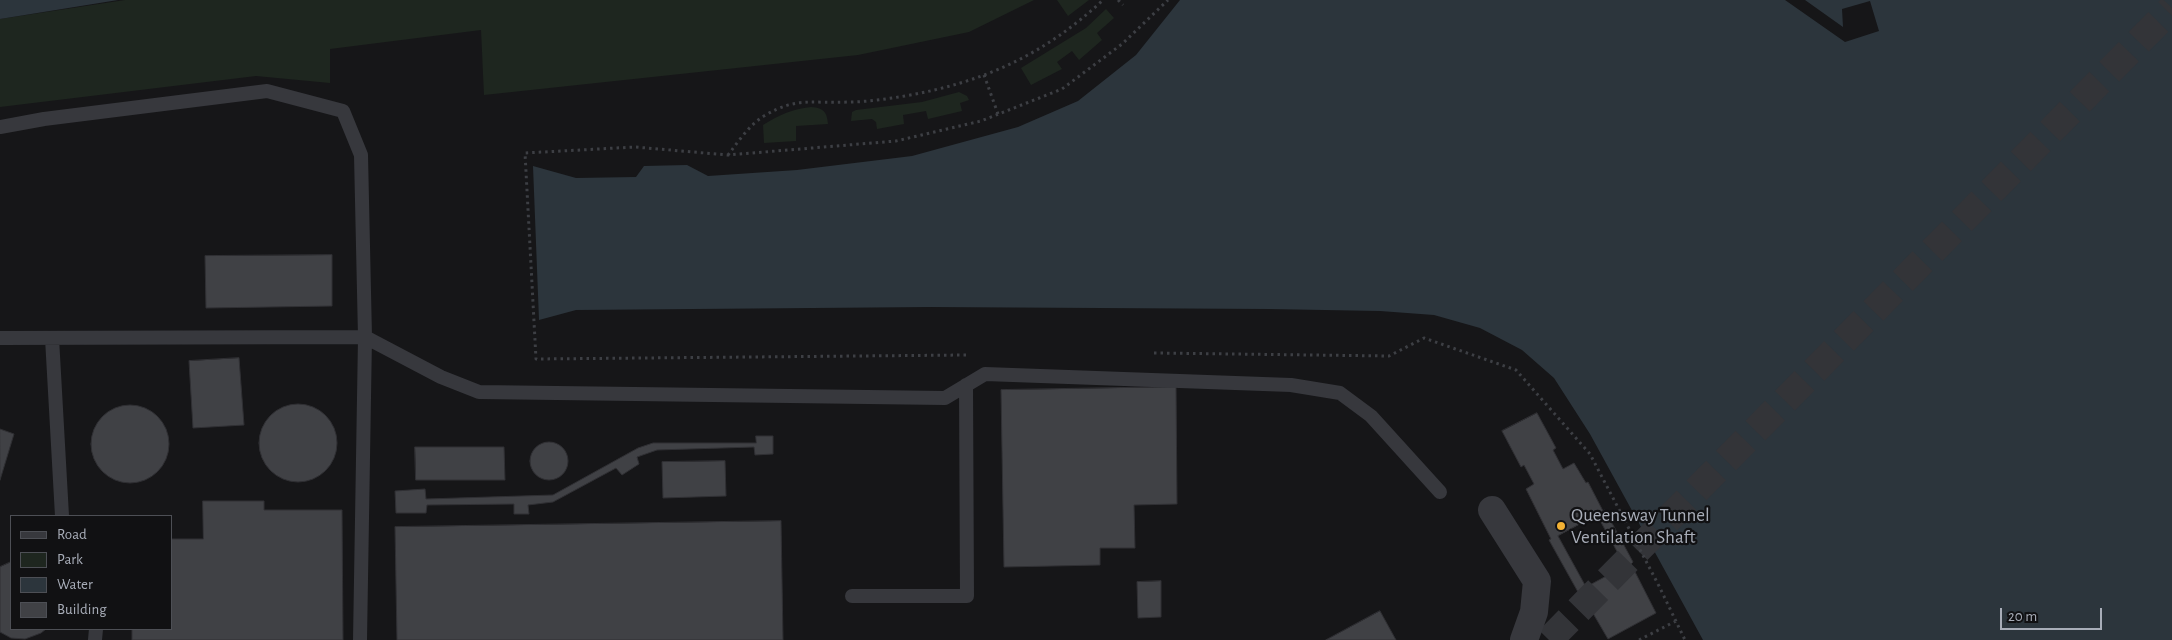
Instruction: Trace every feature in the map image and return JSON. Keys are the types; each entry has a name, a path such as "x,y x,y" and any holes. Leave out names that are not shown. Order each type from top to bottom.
{"street":[{"path":"1492,510 1537,580 1534,612 1524,640"}],"lane":[{"path":"0,127 44,119 267,91 343,111 361,155 365,337 360,640"},
{"path":"0,338 365,337 441,377 479,392 945,398 985,374 1290,385 1340,393 1371,416 1440,492"},
{"path":"52,338 62,515"},
{"path":"852,596 966,596 966,386"}],"path":[{"path":"728,156 744,135 763,117 792,103 812,100 848,102 905,96 984,75 1010,66 1043,47 1088,14 1103,0"},
{"path":"1118,0 1123,5"},
{"path":"536,359 525,152 635,147 728,156 896,141 981,121 1062,89 1122,44 1168,0"},
{"path":"984,75 998,114"},
{"path":"1424,338 1516,370 1590,454 1686,640"},
{"path":"1639,640 1676,621"}],"green space":[{"path":"125,0 1034,0 969,32 858,55 484,95 481,30 330,49 330,83 256,76 0,107 0,19"},
{"path":"1057,0 1089,0 1068,16"},
{"path":"1106,9 1114,18 1097,33 1102,40 1079,60 1072,51 1057,62 1062,69 1031,85 1021,68 1086,28"},
{"path":"959,92 967,96 969,100 960,103 962,111 928,119 926,111 903,115 904,124 877,129 876,122 872,119 851,121 852,112 856,110 922,102"},
{"path":"811,107 824,111 828,124 796,126 796,141 764,143 763,125 786,113"}],"water":[{"path":"0,0 118,0 0,19"},
{"path":"1180,0 2172,0 2172,640 1703,640 1590,434 1554,378 1522,350 1480,328 1434,315 1380,311 1268,309 930,307 576,310 539,320 533,166 576,178 636,177 644,166 687,165 708,176 797,170 912,156 1018,127 1078,101 1136,55"}],"pier":[{"path":"1785,0 1805,0 1843,27 1842,9 1870,1 1879,31 1845,42"}],"building":[{"path":"332,255 332,306 206,308 205,256"},
{"path":"239,358 244,425 193,428 189,361"},
{"path":"1176,387 1177,504 1134,505 1135,548 1100,548 1100,565 1004,567 1001,390"},
{"path":"298,404 313,407 325,416 334,428 337,443 334,458 325,470 313,479 298,482 283,479 271,470 262,458 259,443 262,428 271,416 283,407"},
{"path":"130,405 145,408 157,417 166,429 169,444 166,459 157,471 145,480 130,483 115,480 103,471 94,459 91,444 94,429 103,417 115,408"},
{"name":"Queensway Tunnel Ventilation Shaft","path":"1537,413 1556,448 1553,450 1563,469 1574,463 1586,483 1588,482 1603,511 1605,510 1633,562 1631,564 1656,613 1608,639 1580,591 1578,592 1549,540 1551,539 1526,489 1534,484 1524,465 1521,467 1502,431","holes":["1597,515 1625,566 1586,587 1558,536"]},
{"path":"0,429 14,434 0,480"},
{"path":"756,436 773,436 773,454 755,455 754,447 657,450 637,457 639,464 622,475 616,468 553,502 528,505 529,514 514,514 514,504 427,505 426,513 396,513 395,491 425,489 426,499 553,495 638,448 653,443 756,443"},
{"path":"549,442 563,447 568,461 563,475 549,480 535,475 530,461 535,447"},
{"path":"415,447 504,447 505,480 416,480"},
{"path":"725,461 726,496 663,498 662,462"},
{"path":"203,501 264,501 264,510 342,510 343,640 132,640 132,630 172,630 172,539 203,539"},
{"path":"781,521 783,640 397,640 395,527"},
{"path":"10,562 10,630 45,630 41,633 25,639 11,638 0,632 0,567"},
{"path":"1161,581 1161,617 1138,618 1137,582"},
{"path":"1380,611 1396,640 1326,640"}],"tunnel":[{"path":"1549,640 2172,8"}],"place":[{"name":"Queensway Tunnel Ventilation Shaft","path":"1561,526"}]}
